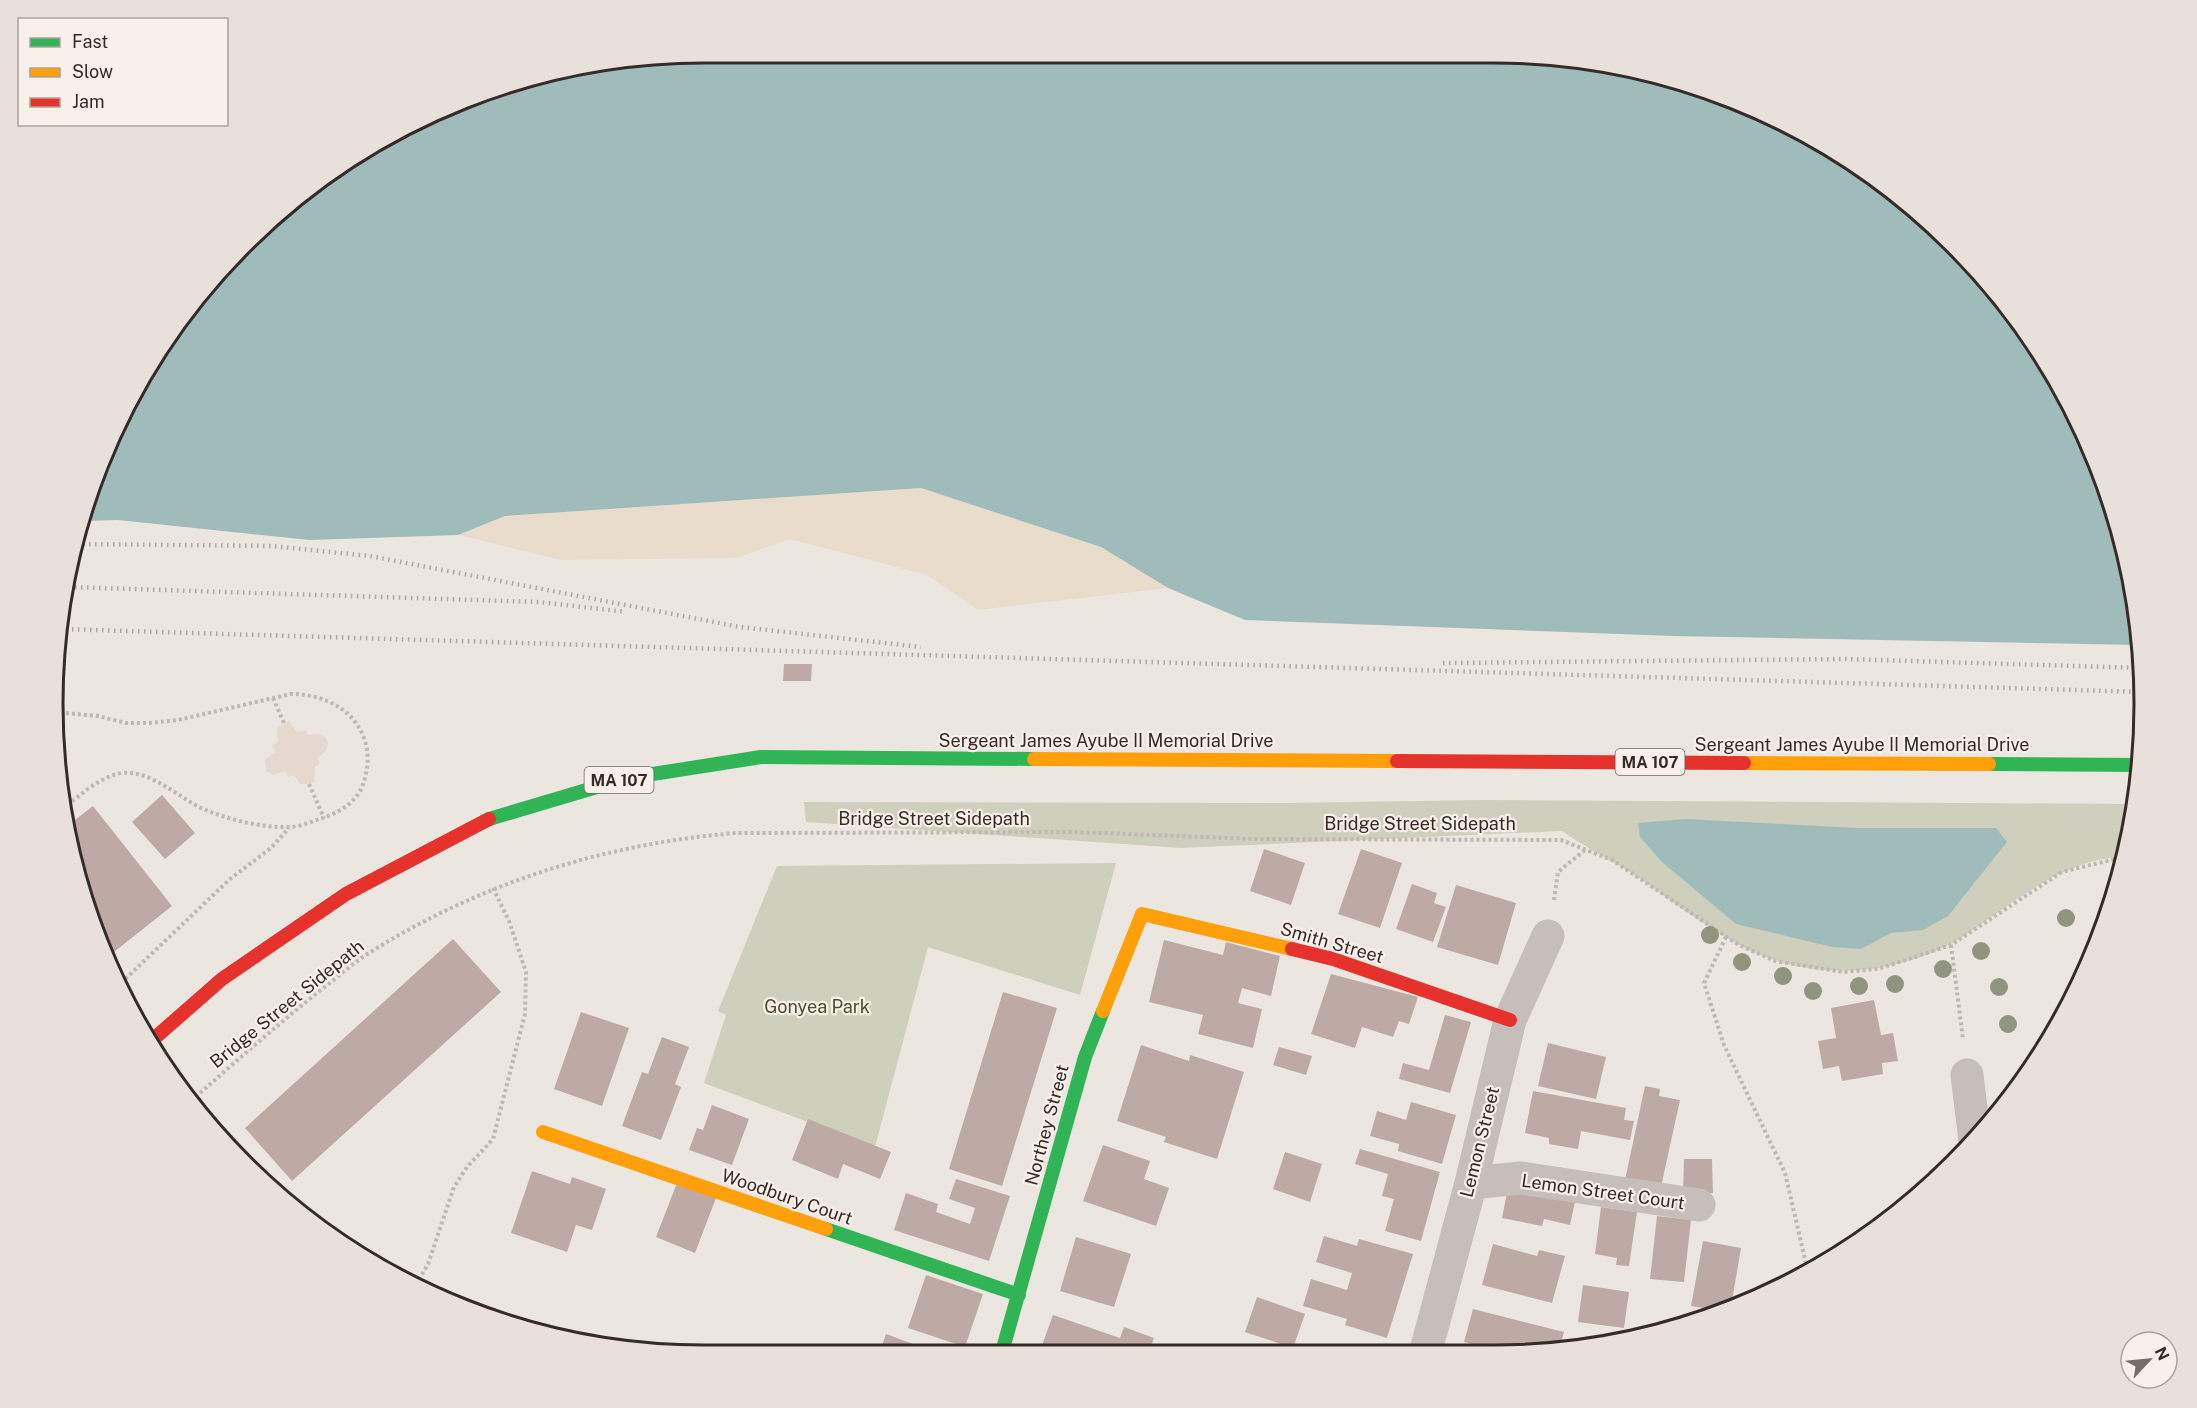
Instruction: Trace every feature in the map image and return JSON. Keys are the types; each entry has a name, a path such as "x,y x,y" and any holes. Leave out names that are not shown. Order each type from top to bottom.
{"main road":[{"name":"Sergeant James Ayube II Memorial Drive","path":"157,1036 222,979 346,894 483,821 627,778 761,757 2131,765"},
{"name":"Smith Street","path":"1142,914 1333,959 1509,1020"},
{"name":"Northey Street","path":"1004,1345 1085,1057 1142,914"},
{"name":"Woodbury Court","path":"543,1132 1019,1295"}],"street":[{"name":"Lemon Street","path":"1427,1345 1471,1183 1509,1020 1548,936"},
{"path":"1967,1075 1973,1129"},
{"name":"Lemon Street Court","path":"1471,1183 1521,1178 1699,1205"}],"path":[{"path":"63,713 98,716 126,723 149,723 178,720 273,698 308,694 324,699 344,710 356,722 369,754 360,792 339,812 290,828 248,822 201,808 140,774 122,773 105,779 71,803"},
{"path":"273,698 284,723"},
{"path":"309,784 324,818"},
{"path":"125,979 230,879 265,854 290,828"},
{"name":"Bridge Street Sidepath","path":"197,1096 273,1028 368,954 447,909 493,888 562,865 651,843 737,833 1073,832 1256,839 1520,837 1561,840 1612,860 1726,937 1774,961 1843,972 1878,969 1951,945 2062,872 2115,859"},
{"path":"1548,936 1558,872 1586,849"},
{"path":"420,1279 428,1264 454,1187 467,1167 493,1139 525,1014 526,972 509,921 493,888"},
{"path":"1726,937 1704,983 1724,1045 1785,1173 1806,1263"},
{"path":"1951,945 1967,1075"}],"green space":[{"path":"1483,800 2126,804 2115,858 2102,859 2061,873 2023,895 1970,932 1915,959 1886,967 1825,970 1765,957 1737,944 1699,921 1630,872 1562,831 1181,848 806,822 804,802 1286,803"},
{"name":"Gonyea Park","path":"1116,863 1080,995 928,947 875,1147 704,1083 726,1015 718,1011 777,866"}],"sand":[{"path":"922,488 1101,547 1168,588 978,610 927,575 790,539 737,558 561,560 458,535 505,516"}],"shaded area":[{"path":"289,721 297,732 306,730 308,735 319,734 328,742 327,749 318,758 320,763 315,767 314,782 309,784 300,784 294,775 288,777 285,771 273,775 266,771 265,759 275,752 272,746 278,742 277,727"}],"water":[{"path":"662,64 1535,64 1577,68 1659,85 1699,97 1777,129 1814,149 1883,195 1946,251 2002,314 2026,348 2068,420 2100,498 2112,538 2122,579 2131,645 1673,636 1245,620 1168,588 1101,547 921,488 505,516 458,535 310,540 118,520 90,521 112,459 149,383 195,314 222,281 281,222 348,171 420,129 498,97 579,75"},
{"path":"1686,819 1856,828 1996,828 2007,842 1948,916 1923,930 1891,933 1861,949 1832,947 1736,924 1661,861 1640,837 1638,823"}],"building":[{"path":"784,664 812,664 811,681 783,681"},
{"path":"162,795 195,833 165,859 132,822"},
{"path":"93,806 172,906 113,952 97,910 74,821"},
{"path":"1264,849 1305,863 1291,905 1250,891"},
{"path":"1361,849 1402,863 1380,928 1338,914"},
{"path":"1412,884 1437,893 1434,903 1446,907 1433,942 1396,929"},
{"path":"1456,885 1516,903 1498,965 1437,947"},
{"path":"453,939 501,992 292,1181 245,1128"},
{"path":"1164,940 1223,955 1226,942 1280,956 1271,996 1242,988 1238,1003 1262,1009 1253,1048 1198,1034 1203,1015 1149,1002"},
{"path":"1331,974 1418,997 1409,1024 1399,1021 1393,1037 1362,1027 1355,1048 1311,1034"},
{"path":"1003,992 1057,1008 1002,1186 949,1169"},
{"path":"1874,1000 1881,1035 1893,1033 1898,1061 1882,1063 1883,1074 1842,1081 1839,1066 1823,1069 1818,1041 1836,1038 1831,1008"},
{"path":"581,1012 629,1028 602,1106 554,1089"},
{"path":"1445,1015 1471,1022 1450,1093 1399,1079 1403,1063 1429,1070"},
{"path":"662,1037 689,1047 675,1084 681,1087 661,1140 622,1126 642,1072 648,1074"},
{"path":"1548,1043 1606,1057 1596,1099 1538,1086"},
{"path":"1141,1045 1189,1061 1190,1055 1244,1072 1217,1159 1164,1142 1166,1137 1117,1121"},
{"path":"1279,1047 1312,1056 1306,1075 1273,1065"},
{"path":"1645,1086 1660,1089 1659,1096 1680,1100 1661,1187 1625,1180"},
{"path":"1533,1091 1626,1108 1624,1120 1634,1121 1630,1140 1581,1131 1578,1149 1549,1144 1549,1138 1525,1133"},
{"path":"1411,1102 1456,1115 1442,1164 1398,1151 1399,1144 1370,1136 1377,1111 1406,1120"},
{"path":"712,1105 749,1119 732,1165 689,1150 697,1128 703,1130"},
{"path":"808,1119 891,1152 880,1179 843,1164 838,1179 792,1160"},
{"path":"1103,1145 1150,1161 1144,1179 1169,1188 1156,1226 1083,1201"},
{"path":"1360,1149 1440,1172 1421,1241 1385,1231 1394,1199 1382,1196 1388,1174 1355,1164"},
{"path":"1285,1152 1322,1164 1310,1202 1273,1189"},
{"path":"1684,1159 1712,1159 1713,1193 1683,1193"},
{"path":"532,1171 570,1184 572,1177 606,1189 592,1230 576,1225 567,1252 511,1233"},
{"path":"956,1179 1010,1196 989,1261 894,1230 906,1193 938,1204 936,1212 970,1224 975,1208 949,1199"},
{"path":"677,1183 716,1198 695,1253 656,1237"},
{"path":"1508,1188 1575,1202 1570,1225 1544,1219 1542,1226 1502,1218"},
{"path":"1601,1207 1637,1212 1629,1266 1616,1265 1617,1258 1595,1254"},
{"path":"1657,1216 1691,1220 1684,1282 1650,1279"},
{"path":"1324,1236 1357,1246 1359,1239 1413,1254 1387,1338 1345,1325 1347,1319 1303,1306 1311,1279 1347,1290 1352,1273 1316,1262"},
{"path":"1076,1237 1131,1254 1114,1307 1060,1291"},
{"path":"1703,1241 1741,1248 1733,1298 1706,1308 1691,1306"},
{"path":"1493,1244 1537,1256 1539,1250 1565,1256 1552,1303 1482,1285"},
{"path":"926,1275 983,1294 966,1345 959,1345 908,1328"},
{"path":"1583,1285 1629,1292 1624,1328 1578,1322"},
{"path":"1257,1297 1305,1314 1294,1345 1284,1345 1245,1332"},
{"path":"1473,1309 1564,1332 1561,1341 1493,1345 1464,1342"},
{"path":"1053,1315 1120,1338 1124,1327 1154,1338 1152,1345 1042,1345"},
{"path":"886,1334 916,1345 882,1345"}],"railway":[{"path":"84,544 272,546 370,556 740,627 921,647"},
{"path":"74,587 539,602 626,612"},
{"path":"67,629 2134,692"},
{"path":"1443,663 1844,659 2133,668"}],"traffic: fast":[{"path":"489,819 627,778 761,757 1034,759"},
{"path":"1989,764 2131,765"},
{"path":"1004,1345 1085,1057 1103,1011"},
{"path":"826,1229 1019,1295"}],"traffic: slow":[{"path":"1034,759 1397,761"},
{"path":"1744,763 1989,764"},
{"path":"1103,1011 1142,914 1292,949"},
{"path":"543,1132 826,1229"}],"traffic: jam":[{"path":"1397,761 1744,763"},
{"path":"157,1036 222,979 346,894 489,819"},
{"path":"1292,949 1333,959 1510,1020"}]}
